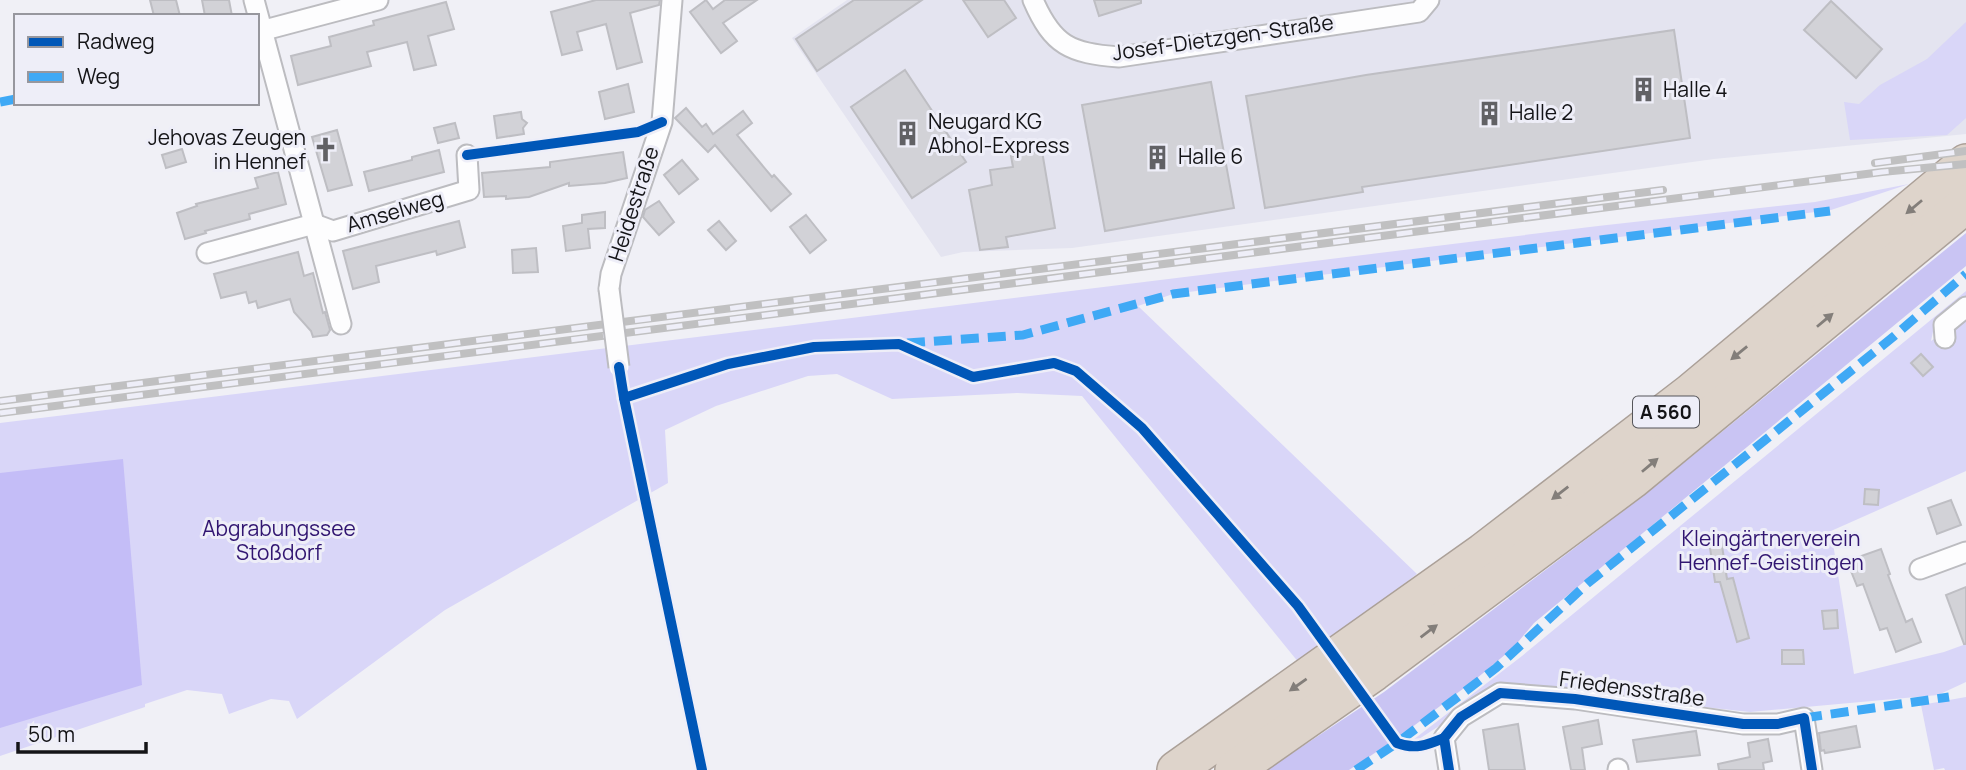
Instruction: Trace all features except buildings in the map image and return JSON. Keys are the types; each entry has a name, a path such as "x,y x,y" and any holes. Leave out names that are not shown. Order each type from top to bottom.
{"highway":[{"name":"A 560","path":"1176,770 1483,552 1679,402 1966,163"},
{"name":"A 560","path":"1234,770 1374,672 1632,480 1966,204"}],"street":[{"path":"341,324 260,31 378,0"},
{"name":"Heidestraße","path":"619,367 609,289 611,274 662,122 672,0"},
{"name":"Josef-Dietzgen-Straße","path":"1033,0 1043,22 1059,40 1082,54 1119,57 1419,12 1429,0"},
{"name":"Josef-Dietzgen-Straße","path":"1355,20 1370,0"},
{"name":"Amselweg","path":"207,253 314,225 333,231 469,190 467,155"},
{"path":"1945,338 1944,325 1966,307"},
{"path":"1920,569 1966,551"},
{"name":"Friedensstraße","path":"1449,770 1444,738 1461,718 1500,693 1575,699 1743,724 1778,724 1804,718 1812,770"}],"shaded area":[{"path":"847,0 1966,0 1966,134 1714,159 1072,248 963,252 941,257 792,38"},
{"path":"1966,233 1966,266 1534,623 1513,648 1476,679 1399,737 1349,770 1267,770 1384,692 1642,497"},
{"path":"123,459 142,685 0,728 0,473"}],"green space":[{"path":"1966,22 1966,118 1947,135 1850,140 1844,102 1859,104 1880,85 1927,59"},
{"name":"Abgrabungssee Stoßdorf","path":"1909,184 1831,210 1173,294 1138,306 1417,574 1299,663 1082,396 1017,393 892,399 837,374 808,376 716,406 665,430 668,483 445,610 297,719 289,701 271,699 229,714 222,694 187,690 0,756 0,423 1598,226 1815,202"},
{"name":"Kleingärtnerverein Hennef-Geistingen","path":"1966,291 1966,302 1934,327 1931,341 1966,315 1966,471 1831,531 1854,674 1966,644 1966,682 1938,695 1750,712 1502,685 1409,743 1522,656"},
{"path":"1966,697 1966,770 1934,770 1921,705"}],"railway":[{"path":"1875,163 1966,151"},
{"path":"0,413 1882,172 1966,164"},
{"path":"0,401 1663,190"}],"marked path":[{"path":"0,102 14,99"},
{"path":"907,343 1023,335 1173,294 1830,211"},
{"path":"1356,770 1397,743 1496,668 1588,583 1893,337 1966,274"},
{"path":"1804,718 1949,697"}],"cycle path":[{"path":"467,155 638,132 662,122"},
{"path":"624,398 728,364 814,347 899,344 973,377 1054,363 1076,371 1142,428 1298,606 1397,743 1421,746 1444,738"},
{"path":"619,367 702,770"},
{"path":"1449,770 1444,738 1461,717 1500,693 1575,699 1743,724 1778,724 1804,718 1812,770"}],"place":[{"name":"Halle 4","path":"1643,90"},
{"name":"Halle 2","path":"1489,113"},
{"name":"Neugard KG Abhol-Express","path":"908,134"},
{"name":"Jehovas Zeugen in Hennef","path":"326,150"},
{"name":"Halle 6","path":"1158,157"}]}
